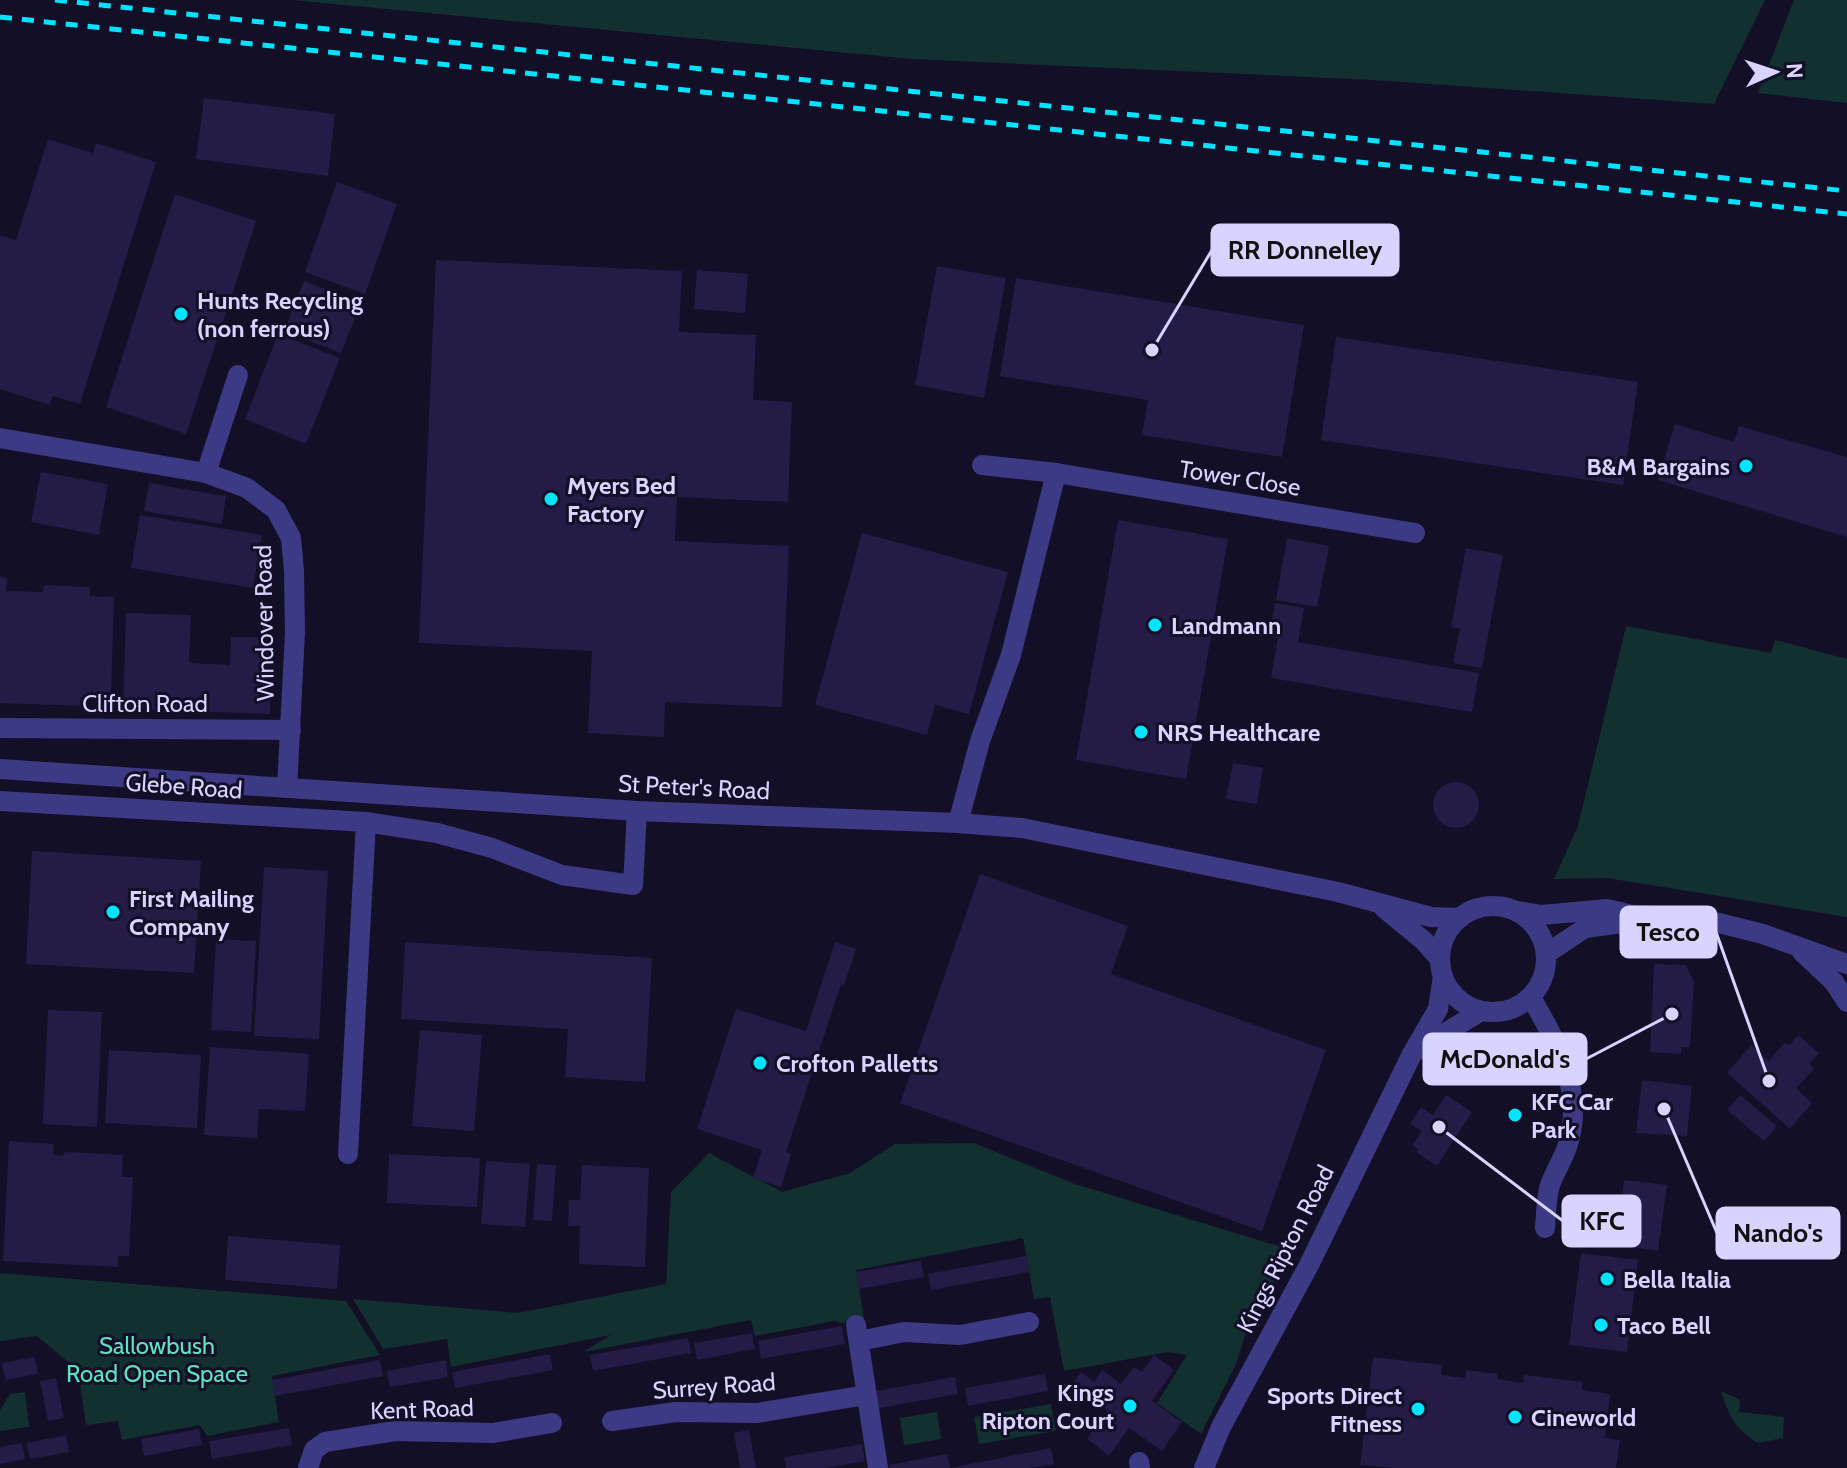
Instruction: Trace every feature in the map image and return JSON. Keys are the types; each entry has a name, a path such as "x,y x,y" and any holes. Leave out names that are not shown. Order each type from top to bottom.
{"street":[{"path":"206,473 238,375"},
{"name":"Windover Road","path":"0,438 206,473 247,488 276,510 291,538 295,632 287,788"},
{"name":"Tower Close","path":"982,465 1056,473 1415,533"},
{"path":"958,823 980,741 1011,655 1056,473"},
{"name":"Clifton Road","path":"0,728 291,730"},
{"name":"St Peter's Road","path":"0,769 637,811 1022,828 1338,892 1431,917 1460,918"},
{"name":"Glebe Road","path":"0,801 366,822 437,833 492,848 562,875 633,885 637,811"},
{"path":"348,1154 366,822"},
{"path":"1379,904 1424,941 1457,999 1481,1011 1498,1012 1516,1007 1531,997 1545,970 1546,954 1542,937 1531,922 1517,911"},
{"path":"1441,968 1443,941 1452,925 1482,907 1500,906 1542,915 1607,909 1632,915 1715,922 1763,934 1847,964"},
{"path":"1546,954 1585,928 1622,923 1632,915"},
{"path":"1799,949 1834,982 1847,1002"},
{"name":"Kings Ripton Road","path":"1204,1468 1221,1427 1309,1265 1412,1054 1438,1009 1441,968"},
{"path":"1531,997 1560,1048 1570,1079 1573,1114 1568,1144 1550,1186 1545,1228"},
{"path":"1412,1054 1481,1011"},
{"path":"878,1468 858,1333 960,1335 1029,1322"},
{"name":"Surrey Road","path":"612,1421 676,1412 757,1413 866,1395"},
{"name":"Kent Road","path":"308,1468 314,1450 325,1442 395,1431 493,1433 552,1423"}],"green space":[{"path":"292,0 1765,0 1714,104 1374,80 912,59"},
{"path":"1794,0 1847,0 1847,103 1758,93"},
{"path":"1626,626 1771,653 1775,640 1847,659 1847,917 1607,878 1554,879 1578,826"},
{"path":"974,1143 1072,1183 1291,1250 1246,1332 1236,1364 1201,1434 1157,1403 1187,1355 1168,1352 1064,1371 1050,1297 1034,1299 1023,1238 856,1270 864,1319 841,1323 835,1321 755,1336 751,1320 583,1352 611,1335 451,1367 447,1339 383,1349 353,1299 518,1313 666,1284 671,1192 709,1153 782,1192 850,1173 895,1144"},
{"name":"Sallowbush Road Open Space","path":"0,1273 346,1301 380,1355 272,1376 279,1422 207,1436 200,1425 122,1440 118,1421 86,1425 78,1370 37,1336 0,1341"},
{"path":"1721,1391 1740,1400 1739,1412 1784,1417 1783,1438 1758,1443 1750,1438 1734,1421"},
{"path":"25,1392 29,1427 0,1431 0,1410 10,1394"},
{"path":"1051,1404 1056,1431 979,1444 974,1417"},
{"path":"937,1412 941,1439 904,1445 900,1418"}],"building":[{"path":"204,98 335,114 328,176 196,159"},
{"path":"48,139 93,153 96,143 156,162 80,404 53,396 50,405 0,389 0,235 16,240"},
{"path":"337,182 397,204 365,294 305,272"},
{"name":"Hunts Recycling (non ferrous)","path":"175,194 256,221 186,434 106,407"},
{"name":"Myers Bed Factory","path":"436,260 682,271 679,332 756,335 753,400 792,402 788,502 677,497 675,541 789,546 782,707 665,702 664,737 588,733 592,651 419,643"},
{"path":"937,266 1006,278 984,398 915,385"},
{"path":"697,270 748,274 745,313 694,309"},
{"path":"1016,278 1304,325 1282,457 1142,435 1148,400 1000,376"},
{"path":"304,281 361,303 341,353 284,331"},
{"path":"278,334 340,358 306,444 245,419"},
{"path":"1336,337 1638,382 1623,485 1321,440"},
{"name":"B&M Bargains","path":"1675,424 1734,442 1739,426 1847,457 1847,537 1658,480"},
{"path":"41,472 108,484 99,535 31,522"},
{"path":"149,483 226,496 222,524 144,511"},
{"path":"140,515 262,535 253,588 131,568"},
{"path":"1118,520 1228,539 1186,779 1076,760"},
{"path":"862,533 1008,572 969,714 935,705 927,735 815,705"},
{"path":"1287,538 1329,546 1317,607 1276,600"},
{"path":"1466,548 1503,555 1482,668 1453,663 1460,629 1451,627"},
{"path":"0,577 7,578 6,591 43,592 44,585 90,587 90,596 114,597 111,697 84,696 84,706 0,703"},
{"path":"1275,603 1304,608 1298,642 1479,673 1472,712 1271,678 1278,638 1269,637"},
{"path":"126,613 191,615 189,663 230,665 231,637 272,638 270,714 123,709"},
{"path":"1233,763 1263,768 1257,804 1226,799"},
{"path":"1456,782 1472,789 1479,805 1472,821 1456,828 1440,821 1433,805 1440,789"},
{"name":"First Mailing Company","path":"32,851 201,861 194,973 26,964"},
{"path":"264,867 328,871 319,1039 254,1036"},
{"path":"980,874 1128,926 1111,974 1326,1050 1262,1231 900,1103"},
{"path":"216,939 256,941 251,1032 211,1030"},
{"path":"405,942 652,958 645,1082 565,1077 568,1029 401,1019"},
{"path":"835,942 856,949 844,985 841,984 786,1152 791,1154 781,1187 753,1178 762,1150 697,1129 736,1009 806,1031"},
{"path":"1654,964 1686,965 1694,982 1690,1047 1681,1047 1681,1054 1650,1052"},
{"path":"48,1010 102,1012 97,1127 43,1124"},
{"path":"420,1030 482,1035 474,1131 412,1126"},
{"path":"1798,1035 1819,1053 1809,1064 1814,1069 1796,1088 1812,1103 1790,1129 1727,1073 1751,1045 1769,1061 1784,1043 1790,1045"},
{"path":"210,1047 309,1054 305,1111 259,1109 257,1138 204,1135"},
{"path":"109,1050 201,1055 197,1128 105,1123"},
{"path":"1642,1080 1692,1086 1687,1136 1636,1133"},
{"path":"1446,1095 1472,1112 1437,1166 1412,1146 1422,1131 1410,1124 1421,1107 1433,1115"},
{"path":"1740,1095 1777,1126 1764,1141 1727,1110"},
{"path":"9,1141 54,1144 53,1155 63,1156 64,1152 123,1155 122,1177 133,1177 129,1256 118,1256 118,1267 3,1261"},
{"path":"389,1154 480,1158 477,1207 387,1203"},
{"path":"486,1161 530,1164 525,1227 481,1224"},
{"path":"537,1164 556,1165 552,1221 533,1220"},
{"path":"582,1165 649,1168 645,1267 579,1264 580,1226 568,1226 569,1200 580,1200"},
{"path":"1624,1180 1667,1185 1658,1251 1617,1245"},
{"path":"228,1236 340,1245 337,1289 225,1280"},
{"path":"1581,1253 1638,1260 1627,1352 1569,1345"},
{"path":"1026,1256 1029,1272 931,1290 928,1274"},
{"path":"921,1261 924,1277 859,1289 856,1272"},
{"path":"842,1326 845,1344 761,1359 758,1341"},
{"path":"752,1333 755,1349 697,1360 694,1343"},
{"path":"688,1338 691,1353 593,1371 590,1355"},
{"path":"550,1354 553,1370 455,1388 452,1372"},
{"name":"Kings Ripton Court","path":"1154,1355 1174,1370 1152,1401 1182,1422 1162,1451 1129,1428 1109,1456 1087,1439 1107,1410 1072,1385 1081,1372 1094,1382 1102,1370 1121,1384 1134,1367 1142,1372"},
{"path":"35,1357 38,1374 5,1380 2,1363"},
{"path":"1373,1357 1442,1365 1441,1375 1465,1378 1466,1370 1497,1374 1497,1379 1523,1383 1524,1375 1583,1382 1582,1390 1610,1394 1605,1438 1620,1440 1616,1468 1396,1468 1360,1465"},
{"path":"380,1360 383,1376 275,1396 272,1380"},
{"path":"446,1360 448,1377 390,1387 387,1371"},
{"path":"1045,1374 1048,1391 968,1406 965,1388"},
{"path":"955,1377 958,1394 879,1408 876,1391"},
{"path":"56,1378 64,1418 48,1421 40,1381"},
{"path":"289,1428 292,1445 212,1459 209,1441"},
{"path":"199,1429 202,1445 144,1456 141,1439"},
{"path":"749,1430 756,1468 740,1468 734,1433"},
{"path":"66,1435 69,1452 30,1459 27,1443"},
{"path":"22,1443 25,1459 0,1464 0,1447"},
{"path":"862,1444 865,1461 826,1468 786,1468 784,1457"},
{"path":"1051,1448 1054,1464 1030,1468 951,1468"},
{"path":"947,1454 950,1468 890,1468 889,1465"}],"railway":[{"path":"55,0 1847,191"},
{"path":"0,17 1847,214"}],"place":[{"name":"Hunts Recycling (non ferrous)","path":"181,314"},
{"name":"RR Donnelley","path":"1152,350"},
{"name":"B&M Bargains","path":"1746,466"},
{"name":"Myers Bed Factory","path":"551,499"},
{"name":"Landmann","path":"1155,625"},
{"name":"NRS Healthcare","path":"1141,732"},
{"name":"First Mailing Company","path":"113,912"},
{"name":"McDonald's","path":"1672,1014"},
{"name":"Crofton Palletts","path":"760,1063"},
{"name":"Tesco","path":"1769,1081"},
{"name":"Nando's","path":"1664,1109"},
{"name":"KFC Car Park","path":"1515,1115"},
{"name":"KFC","path":"1439,1127"},
{"name":"Bella Italia","path":"1607,1279"},
{"name":"Taco Bell","path":"1601,1325"},
{"name":"Kings Ripton Court","path":"1130,1406"},
{"name":"Sports Direct Fitness","path":"1418,1409"},
{"name":"Cineworld","path":"1515,1417"}]}
